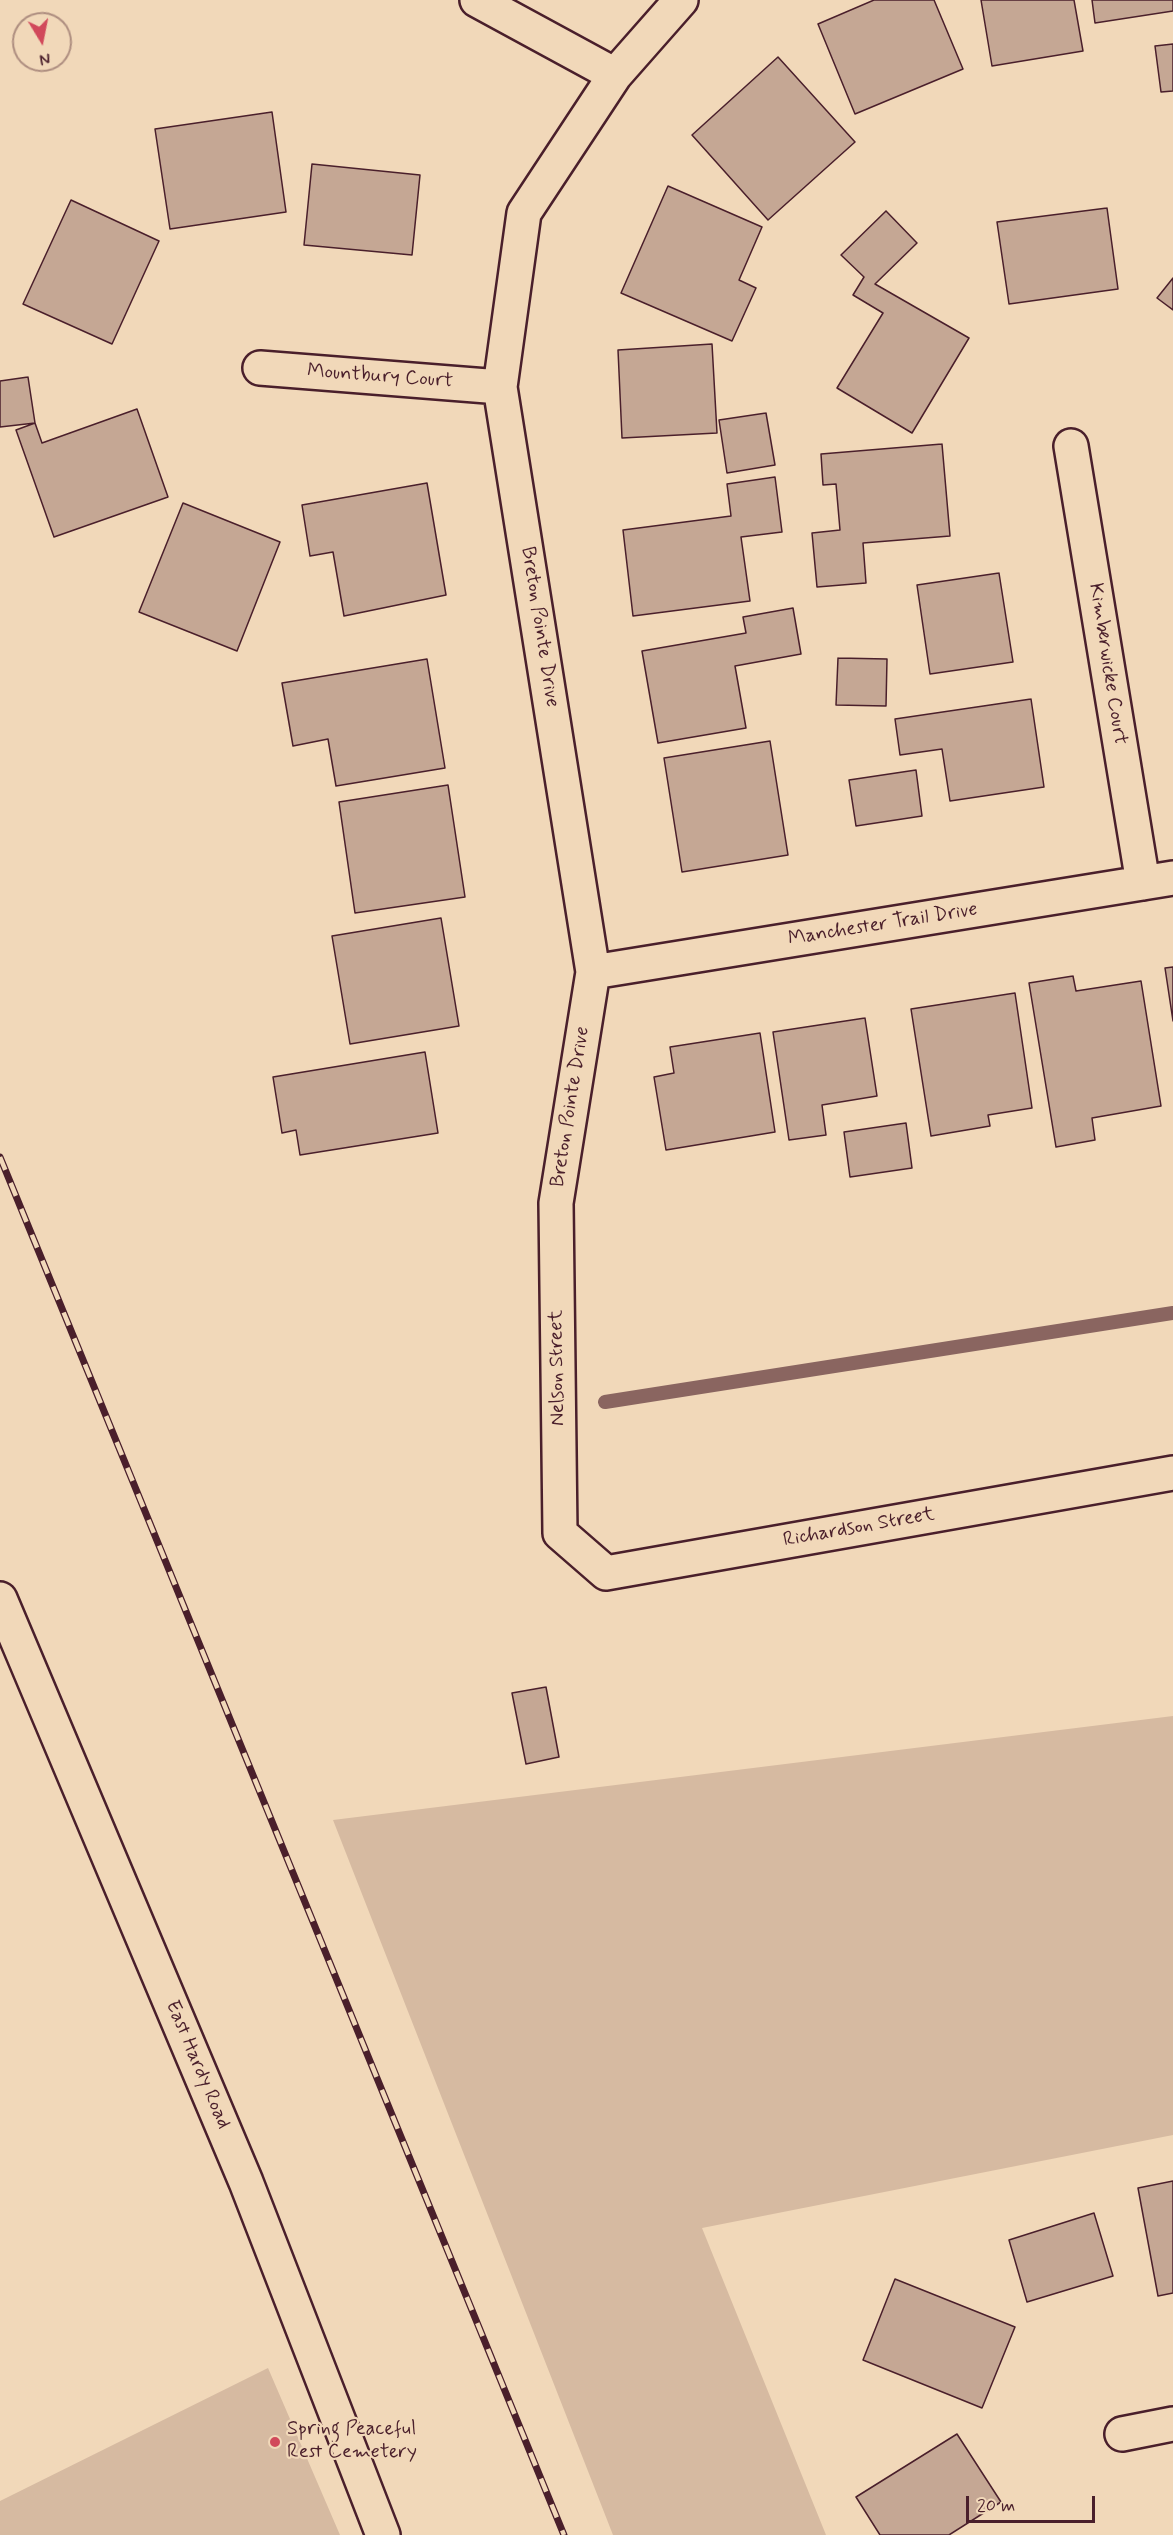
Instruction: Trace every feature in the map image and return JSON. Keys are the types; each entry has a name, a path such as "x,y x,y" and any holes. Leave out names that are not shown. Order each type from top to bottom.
{"street":[{"path":"477,0 615,75"},
{"name":"Breton Pointe Drive","path":"556,1203 593,972 500,387 524,213 615,75 681,0"},
{"name":"Mountbury Court","path":"260,368 500,387"},
{"name":"Kimberwicke Court","path":"1071,446 1158,881"},
{"name":"Manchester Trail Drive","path":"593,972 1158,881"},
{"name":"Nelson Street","path":"556,1203 560,1533"},
{"name":"Richardson Street","path":"560,1533 606,1572 1173,1473"},
{"name":"East Hardy Road","path":"0,1599 246,2182 383,2535"},
{"path":"1122,2434 1173,2424"}],"shaded area":[{"path":"1173,1716 1173,2135 702,2228 826,2535 613,2535 333,1820"},
{"path":"268,2368 340,2535 0,2535 0,2501"}],"building":[{"path":"874,0 934,0 963,69 855,114 818,24"},
{"path":"981,0 1074,0 1083,51 992,66"},
{"path":"1092,0 1173,0 1173,11 1095,23"},
{"path":"1173,44 1173,91 1161,92 1155,46"},
{"path":"778,57 855,142 768,220 692,135"},
{"path":"272,112 286,212 170,229 155,129"},
{"path":"312,164 420,175 412,255 304,245"},
{"path":"668,186 762,227 739,280 756,288 732,341 621,293"},
{"path":"71,200 159,241 112,344 23,304"},
{"path":"1107,208 1118,289 1009,304 997,222"},
{"path":"886,211 917,243 875,284 969,338 912,433 837,388 883,313 853,295 864,277 841,255"},
{"path":"1173,278 1173,310 1157,298"},
{"path":"712,344 717,433 622,438 618,350"},
{"path":"28,377 35,423 0,427 0,381"},
{"path":"137,409 168,497 54,537 16,430 35,423 42,443"},
{"path":"766,413 775,465 727,473 719,420"},
{"path":"942,444 950,536 863,543 866,583 817,587 812,533 840,530 836,484 823,485 821,454"},
{"path":"775,477 782,532 741,537 750,601 633,616 623,530 731,516 727,484"},
{"path":"427,483 446,595 344,616 333,552 310,556 302,505"},
{"path":"183,503 280,542 237,651 139,612"},
{"path":"999,573 1013,662 930,674 917,585"},
{"path":"793,608 801,654 735,666 746,728 658,743 642,651 746,633 743,617"},
{"path":"838,658 887,659 886,706 836,705"},
{"path":"427,659 445,768 336,786 328,739 293,746 282,683"},
{"path":"1031,699 1044,787 950,801 942,749 900,755 895,719"},
{"path":"770,741 788,855 682,872 664,758"},
{"path":"916,770 922,816 856,826 849,780"},
{"path":"448,785 465,897 355,913 339,802"},
{"path":"441,918 459,1026 350,1044 332,936"},
{"path":"1173,967 1173,1021 1165,968"},
{"path":"1073,976 1076,991 1141,981 1161,1106 1092,1118 1095,1140 1056,1147 1029,983"},
{"path":"1015,993 1032,1108 988,1115 990,1126 931,1136 911,1009"},
{"path":"865,1018 877,1096 822,1105 826,1135 789,1140 773,1032"},
{"path":"760,1033 775,1132 666,1150 654,1077 674,1073 670,1047"},
{"path":"425,1052 438,1133 300,1155 296,1130 282,1133 273,1077"},
{"path":"906,1123 912,1168 850,1177 844,1132"},
{"path":"546,1687 559,1757 526,1764 512,1693"},
{"path":"1173,2181 1173,2293 1158,2296 1138,2188"},
{"path":"1094,2213 1113,2276 1027,2302 1009,2240"},
{"path":"895,2279 1015,2327 982,2408 863,2360"},
{"path":"957,2434 1001,2502 949,2535 880,2535 856,2497"}],"waterway":[{"path":"605,1402 1173,1313"}],"railway":[{"path":"0,1157 564,2535"}],"place":[{"name":"Spring Peaceful Rest Cemetery","path":"275,2442"}]}
